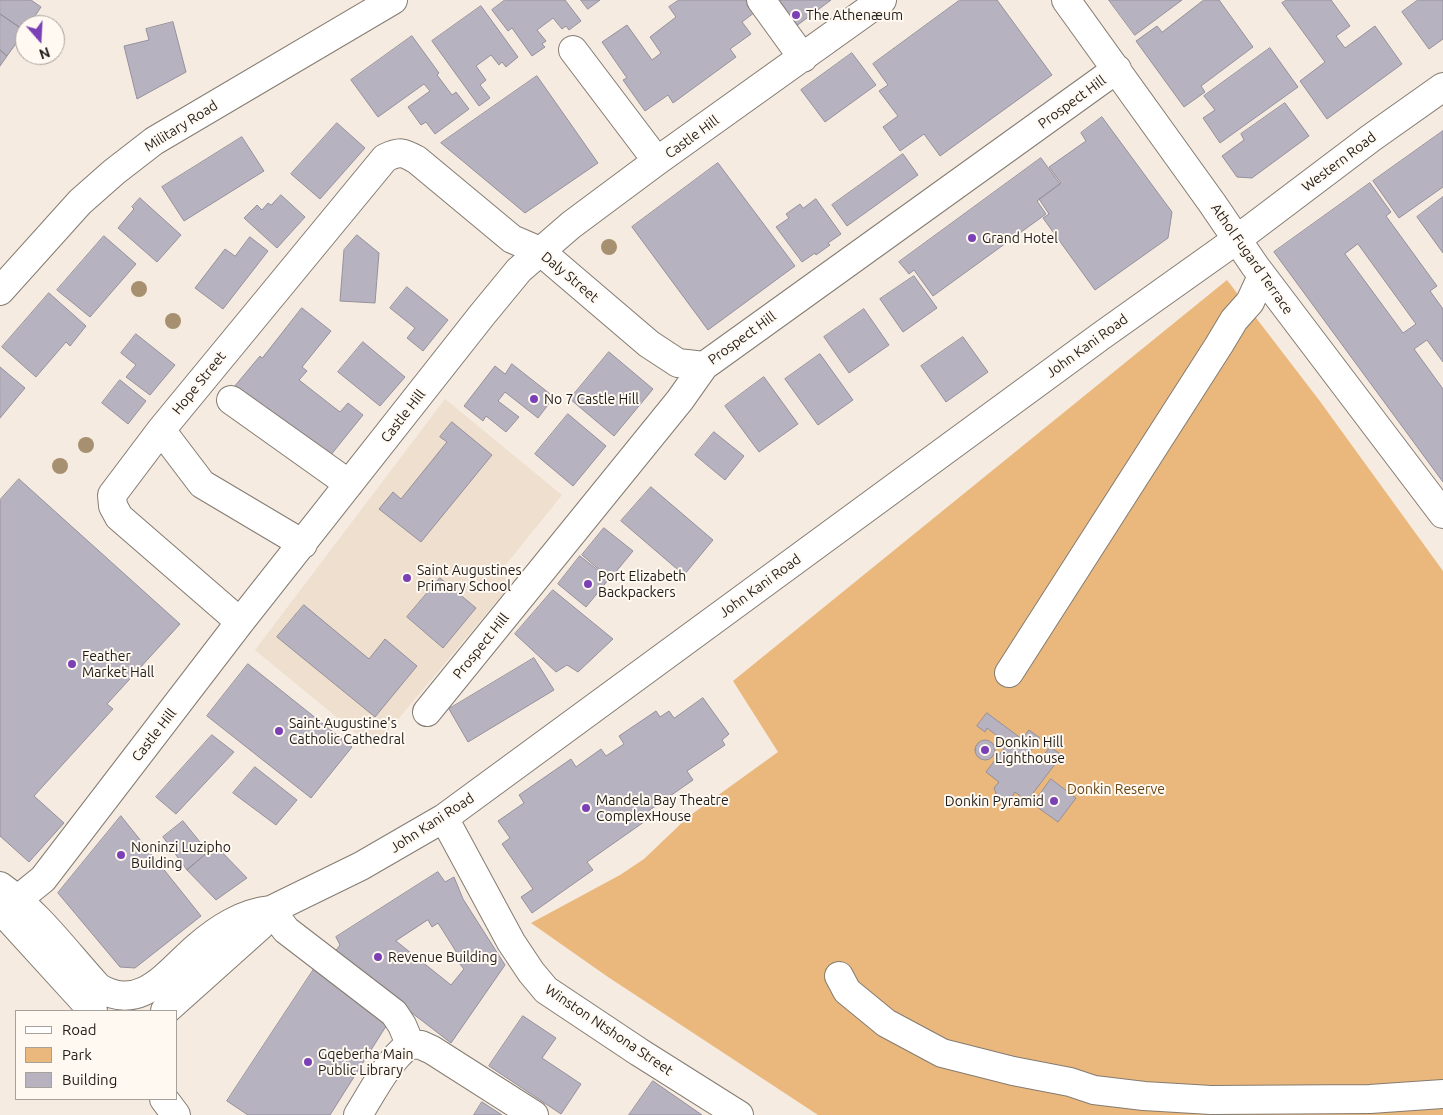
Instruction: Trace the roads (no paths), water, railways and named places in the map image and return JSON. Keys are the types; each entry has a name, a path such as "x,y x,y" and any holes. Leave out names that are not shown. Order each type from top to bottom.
{"street":[{"name":"Military Road","path":"0,291 80,202 114,172 154,142 393,0"},
{"path":"760,0 802,58"},
{"name":"Castle Hill","path":"5,902 43,879 240,622 519,270 540,251 657,162 882,0"},
{"name":"Athol Fugard Terrace","path":"1066,0 1117,69 1262,276 1443,514"},
{"path":"573,50 657,162"},
{"name":"Prospect Hill","path":"427,712 680,400 704,366 1117,69"},
{"name":"Western Road","path":"1236,240 1371,138 1443,87"},
{"name":"Hope Street","path":"240,622 119,517 113,506 112,495 161,430 385,158 396,153 405,153 416,160"},
{"name":"Daly Street","path":"416,160 512,239 540,251 649,344 678,363 704,366"},
{"name":"John Kani Road","path":"110,1003 144,992 161,980 195,948 238,918 271,910 361,866 444,818 1093,342 1236,240"},
{"path":"1009,673 1234,320 1250,302 1262,276"},
{"path":"231,400 350,484"},
{"path":"161,430 202,484 303,544"},
{"name":"Winston Ntshona Street","path":"444,818 511,942 531,972 546,990 738,1115"},
{"path":"5,902 37,917 55,954 110,1003"},
{"path":"271,910 286,930 394,1013 402,1025 410,1044"},
{"name":"John Kani Road","path":"166,1010 260,926 271,910"},
{"path":"839,976 847,991 886,1023 942,1053 1013,1071 1070,1082 1094,1090 1144,1096 1211,1100 1370,1099 1443,1094"},
{"path":"358,1115 388,1068 400,1052 410,1044 422,1045 432,1050 534,1115"},
{"path":"165,1100 176,1115"}],"place":[{"name":"The Athenæum","path":"796,15"},
{"name":"Grand Hotel","path":"972,238"},
{"name":"No 7 Castle Hill","path":"534,399"},
{"name":"Saint Augustines Primary School","path":"407,578"},
{"name":"Port Elizabeth Backpackers","path":"588,584"},
{"name":"Feather Market Hall","path":"72,664"},
{"name":"Saint Augustine's Catholic Cathedral","path":"279,731"},
{"name":"Donkin Hill Lighthouse","path":"985,750"},
{"name":"Donkin Pyramid","path":"1054,801"},
{"name":"Mandela Bay Theatre ComplexHouse","path":"586,808"},
{"name":"Noninzi Luzipho Building","path":"121,855"},
{"name":"Revenue Building","path":"378,957"},
{"name":"Gqeberha Main Public Library","path":"308,1062"}],"park label":[{"name":"Donkin Reserve","path":"1116,789"}]}
